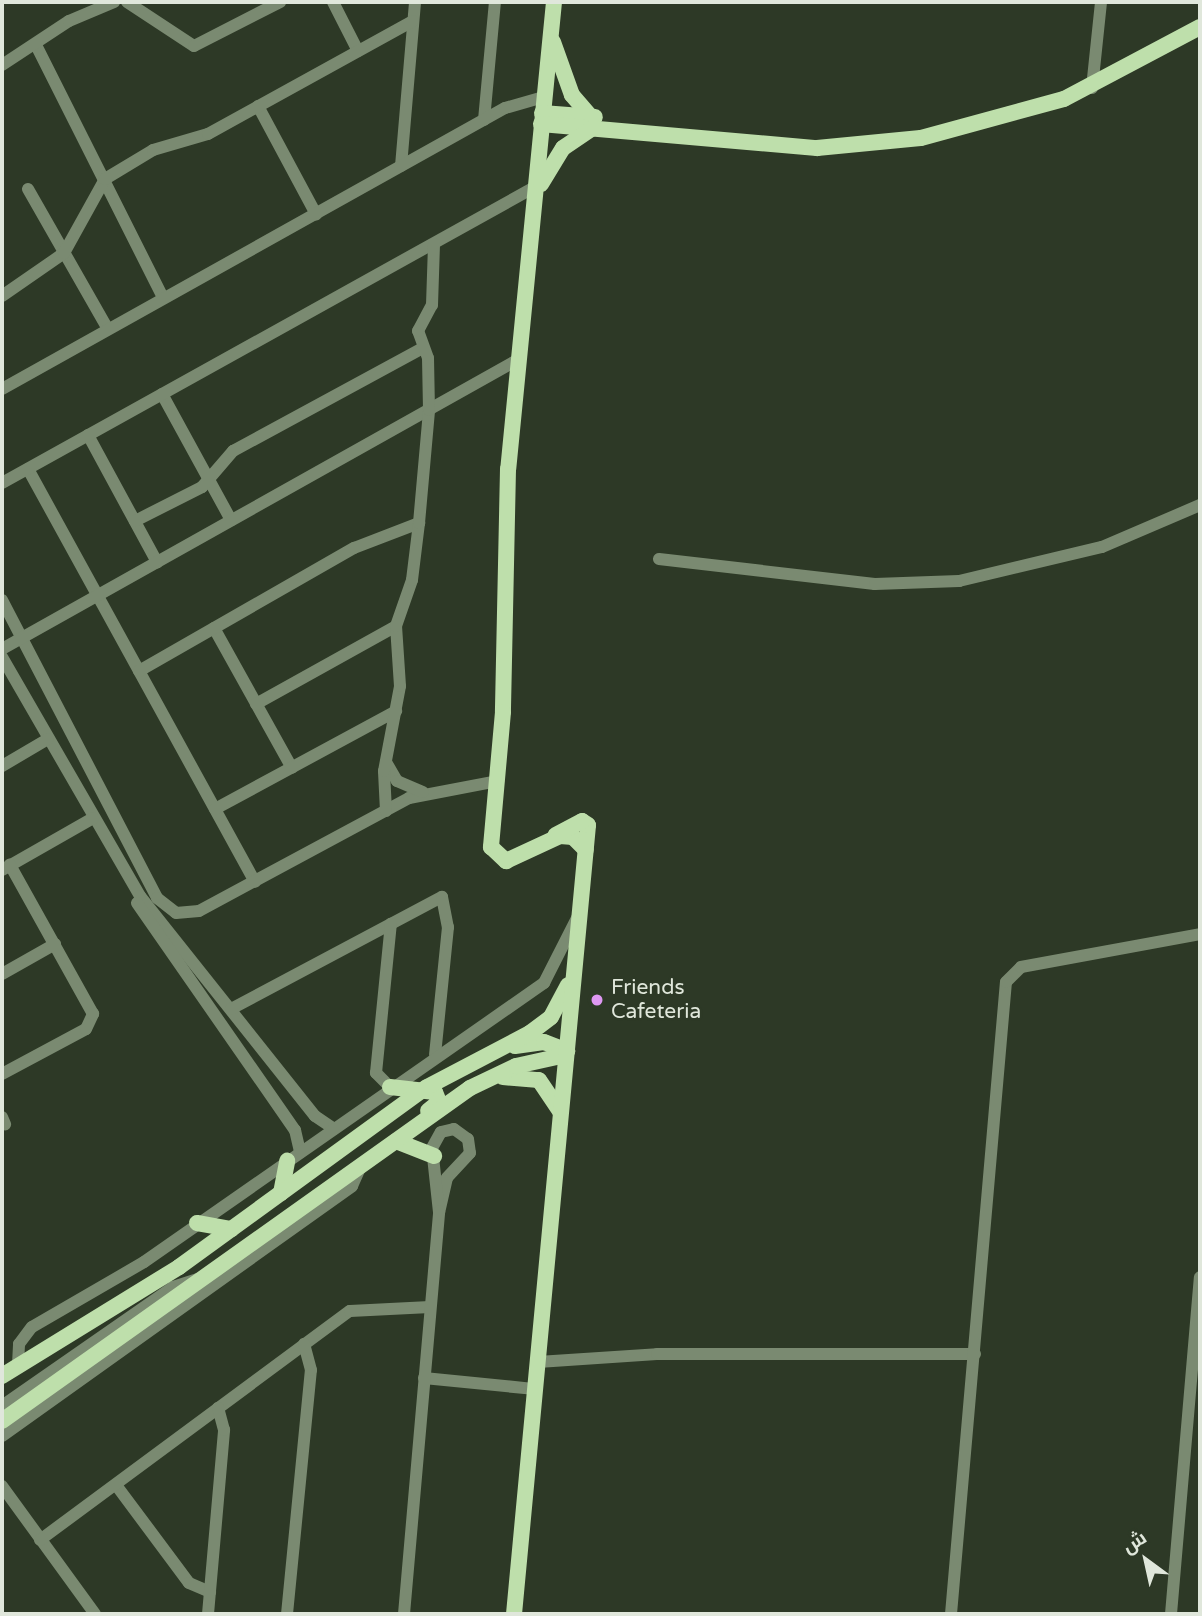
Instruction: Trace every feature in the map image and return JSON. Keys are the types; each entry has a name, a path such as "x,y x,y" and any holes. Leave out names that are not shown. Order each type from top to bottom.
{"main road":[{"path":"514,1614 586,850 584,821 510,861 495,855 505,516 554,2"},
{"path":"542,111 592,122 872,144 973,128 1092,88 1200,26"},
{"path":"551,30 568,87 592,122"},
{"path":"535,195 556,155 592,122"},
{"path":"550,841 573,837 586,850"},
{"path":"2,1376 231,1229 427,1087 545,1022 573,973"},
{"path":"467,1064 536,1042 567,1053"},
{"path":"2,1421 132,1334 198,1279 439,1111 504,1070 567,1053"},
{"path":"439,1111 495,1081 521,1075 544,1083 561,1113"},
{"path":"390,1087 427,1087"},
{"path":"402,1137 439,1102 427,1087"},
{"path":"402,1137 434,1156"},
{"path":"281,1193 294,1157"},
{"path":"197,1223 231,1229"}],"street":[{"path":"2,65 69,21 114,2"},
{"path":"127,2 194,46 280,2"},
{"path":"333,2 358,51"},
{"path":"401,166 415,2"},
{"path":"484,120 495,2"},
{"path":"1092,88 1101,2"},
{"path":"2,296 64,253 104,179 153,150 199,138 413,21"},
{"path":"36,45 163,299"},
{"path":"258,107 316,214"},
{"path":"2,389 484,120 542,111"},
{"path":"28,189 108,329"},
{"path":"2,483 434,244 535,195"},
{"path":"386,811 386,762 396,711 396,626 412,580 429,410 423,348 418,331 432,305 434,244"},
{"path":"135,521 189,497 209,480 233,451 423,348"},
{"path":"2,649 519,359"},
{"path":"162,394 231,520"},
{"path":"88,435 157,562"},
{"path":"27,469 256,882"},
{"path":"659,559 862,583 932,583 1102,547 1200,505"},
{"path":"139,671 354,548 419,523"},
{"path":"2,600 161,903 194,914 423,792 498,781"},
{"path":"256,704 396,626"},
{"path":"214,628 292,768"},
{"path":"2,657 172,961 295,1130 294,1157"},
{"path":"215,809 396,711"},
{"path":"2,766 48,739"},
{"path":"386,762 397,780 423,792"},
{"path":"2,1074 92,1022 92,1010 55,944 6,868 93,818"},
{"path":"114,856 319,1120 334,1129"},
{"path":"231,1009 442,897 448,927 435,1054"},
{"path":"18,1364 19,1344 32,1327 197,1223 334,1129 435,1054 550,977 580,912"},
{"path":"390,1087 376,1073 391,924"},
{"path":"951,1614 1006,982 1021,967 1200,934"},
{"path":"2,974 55,944"},
{"path":"265,1088 299,1125 307,1124 308,1115 282,1074"},
{"path":"404,1614 439,1212 447,1178 468,1157 468,1139 454,1129 441,1132 434,1156 439,1212"},
{"path":"2,1436 132,1334 352,1186 362,1164"},
{"path":"1171,1614 1200,1277"},
{"path":"2,1406 173,1287 198,1279"},
{"path":"40,1540 356,1308 430,1307"},
{"path":"287,1614 311,1370 304,1344"},
{"path":"538,1362 657,1354 975,1354"},
{"path":"424,1378 535,1389"},
{"path":"208,1614 224,1430 218,1408"},
{"path":"116,1485 189,1583 210,1592"},
{"path":"2,1486 95,1614"}],"place":[{"name":"Friends Cafeteria","path":"597,1000"}]}
